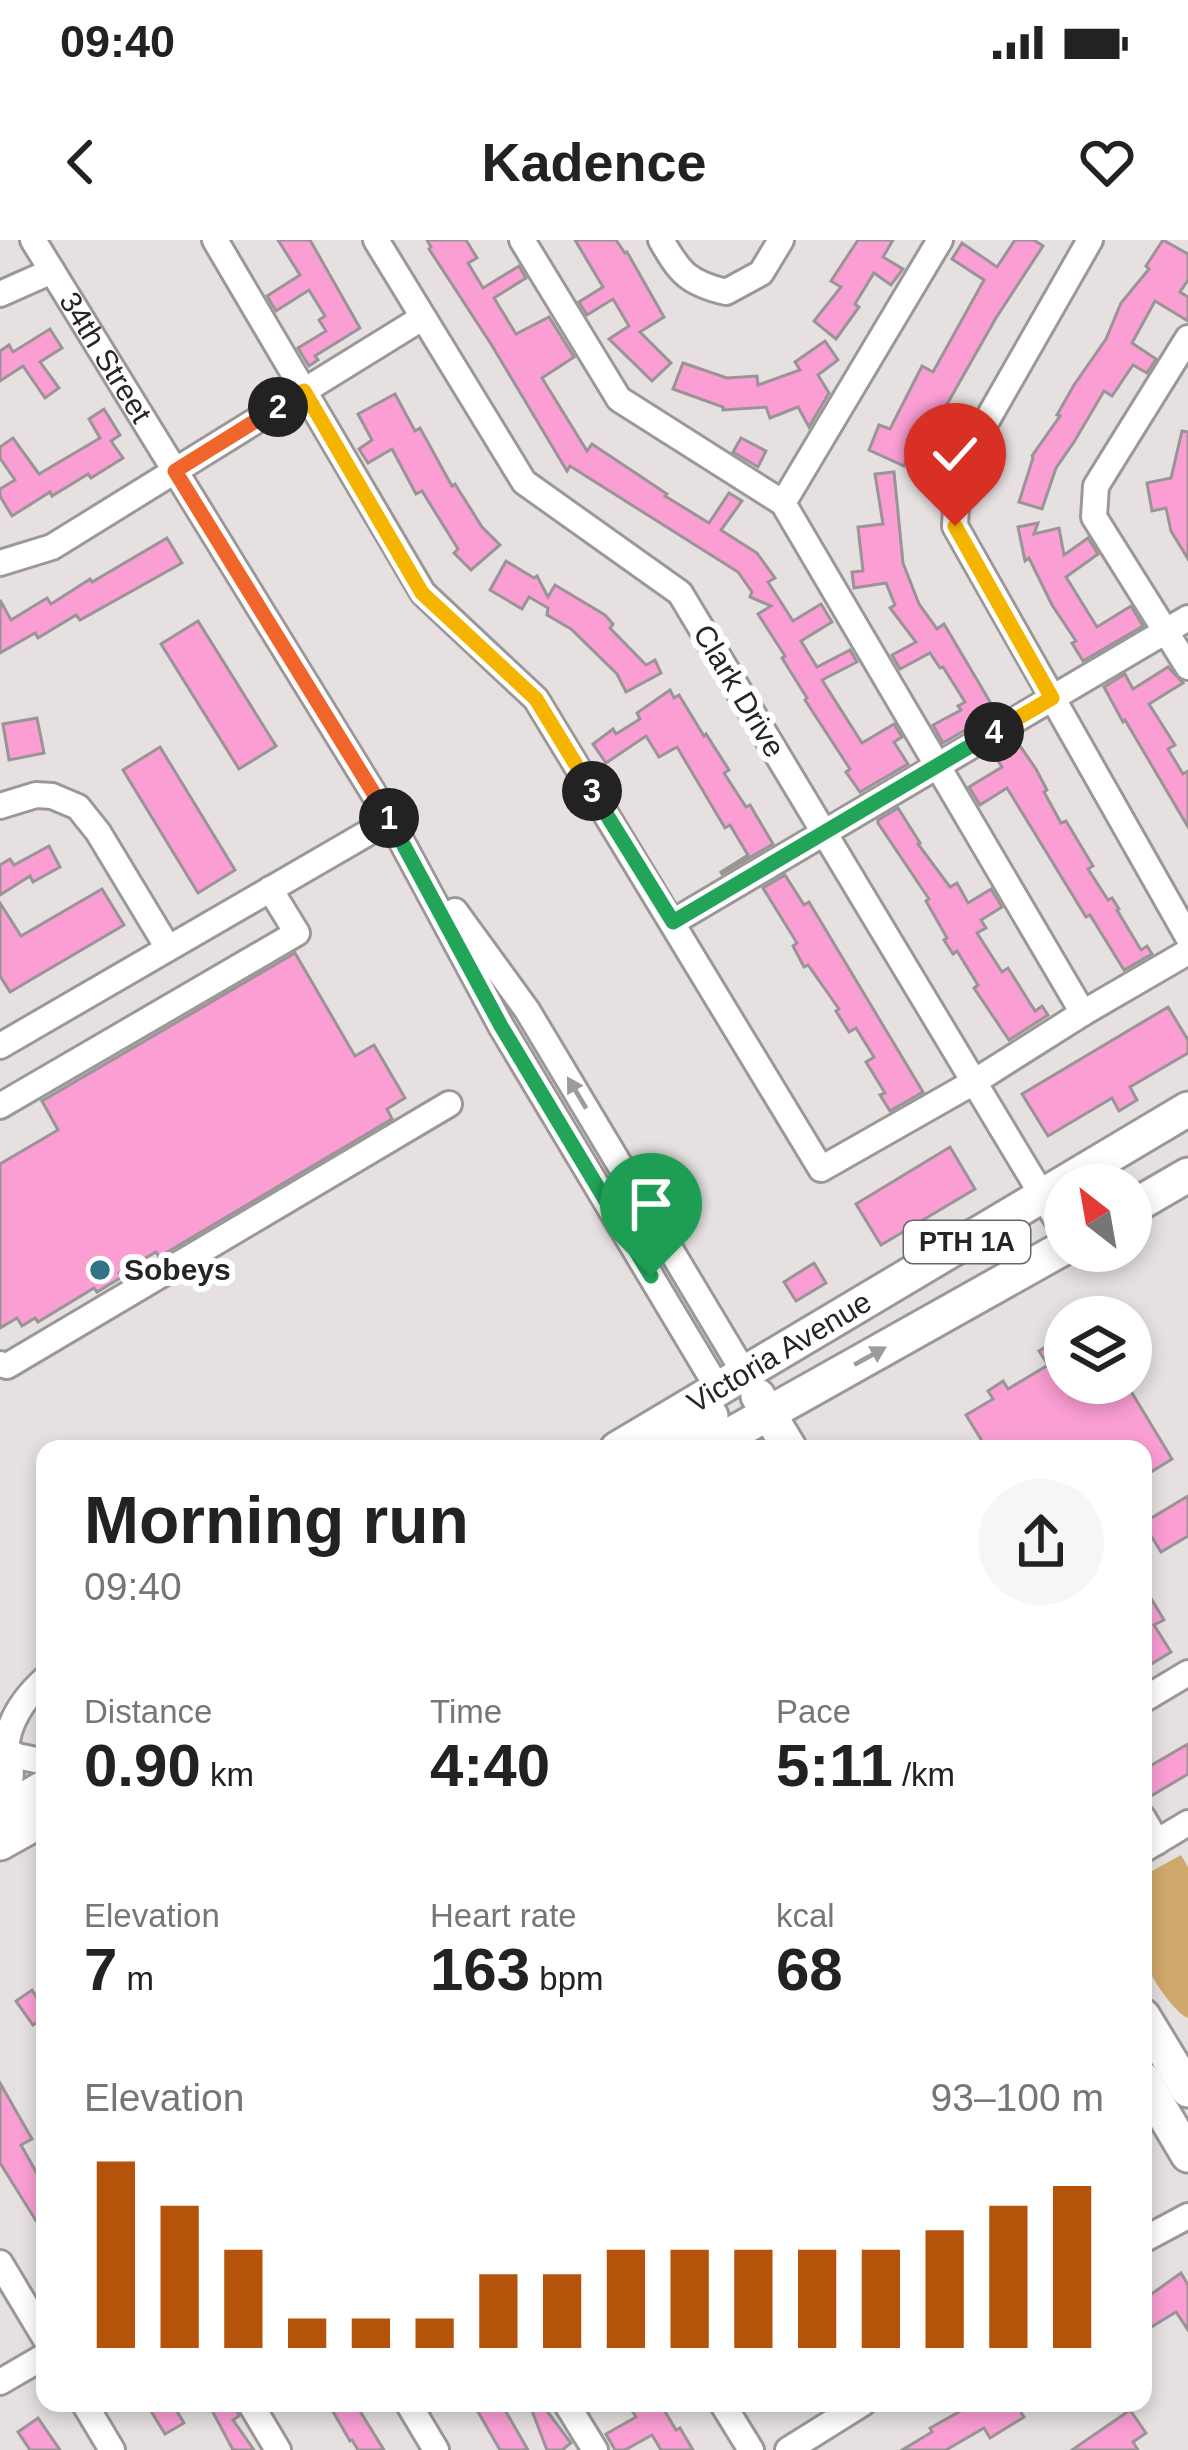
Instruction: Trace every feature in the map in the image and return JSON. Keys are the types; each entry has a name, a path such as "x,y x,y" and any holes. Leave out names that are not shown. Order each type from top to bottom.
{"main road":[{"name":"Victoria Avenue","path":"714,1440 745,1409 975,1237 1188,1109"},
{"path":"1152,1195 1188,1174"},
{"name":"Victoria Avenue","path":"645,1440 745,1409 1044,1258"},
{"path":"684,1440 745,1409"},
{"name":"34th Street","path":"745,1409 780,1440"},
{"path":"0,1814 36,1792"},
{"path":"0,1843 36,1823"},
{"path":"1152,2032 1188,2090"},
{"path":"1152,2094 1188,2155"}],"street":[{"name":"34th Street","path":"33,240 397,831 522,1060 745,1409"},
{"path":"215,240 422,593 536,699 821,1169 1188,952"},
{"name":"Clark Drive","path":"376,240 524,482 680,593 1044,1200"},
{"path":"522,240 619,399 783,503 1083,1013"},
{"path":"661,240 678,268 697,285 726,292 761,273 781,240"},
{"path":"783,503 940,240"},
{"path":"1090,240 958,471 955,526 1188,937"},
{"path":"0,294 52,271"},
{"path":"0,563 52,547 422,318"},
{"path":"1188,338 1096,487 1094,517 1177,624 1188,667"},
{"path":"673,922 1177,624"},
{"path":"0,806 36,795 78,807 168,948"},
{"name":"34th Street","path":"397,831 548,1044 745,1409"},
{"path":"0,1046 270,889 397,831"},
{"path":"0,1106 297,933 270,889"},
{"path":"522,1060 548,1044"},
{"path":"0,1364 7,1366 449,1104"},
{"path":"1152,1695 1188,1673"},
{"path":"0,1804 12,1769 3,1745 13,1719 36,1690"},
{"path":"3,1745 17,1756 36,1760"},
{"path":"1152,2235 1188,2216"},
{"path":"0,2263 36,2323"},
{"path":"0,2382 36,2361"},
{"path":"89,2412 112,2450"},
{"path":"255,2412 278,2450"},
{"path":"413,2412 436,2450"},
{"path":"572,2412 595,2450"},
{"path":"728,2412 751,2450"},
{"path":"788,2450 849,2412"}],"shaded area":[{"path":"1181,1855 1188,1867 1188,2018 1152,1975 1152,1871"}],"building":[{"path":"278,240 310,240 360,328 315,356 318,360 309,366 298,348 326,331 319,320 325,316 309,290 276,311 267,296 300,275"},
{"path":"427,240 466,240 477,258 468,263 483,288 519,266 526,278 494,298 516,334 549,317 574,357 542,378 587,451 592,444 709,523 729,493 742,501 721,530 757,553 775,578 768,582 793,621 821,604 832,622 801,641 817,667 850,650 857,662 822,680 862,743 894,724 902,737 894,742 908,764 860,792 758,614 771,606 750,597 752,592 738,572 570,466 567,471"},
{"path":"575,240 616,240 664,317 640,332 671,363 652,381 609,339 629,326 613,299 587,315 579,302 603,287"},
{"path":"858,240 893,240 883,257 903,269 891,285 874,273 855,304 859,307 836,339 814,321 841,287 831,281"},
{"path":"1015,240 1034,240 1043,246 938,420 928,415 904,466 869,450 879,425 890,429 922,366 933,372 984,280 952,259 962,243 997,267"},
{"path":"1163,240 1188,254 1188,280 1180,292 1188,297 1188,321 1155,301 1132,343 1156,359 1147,373 1133,365 1112,396 1104,391 1056,468 1042,509 1019,502 1032,456"},
{"path":"50,329 62,348 40,362 59,388 45,398 23,366 0,381 0,351 9,345 13,352"},
{"path":"825,341 838,360 818,375 829,393 809,427 798,407 770,418 766,407 723,410 673,389 683,363 727,378 757,376 758,385 800,370 795,362"},
{"path":"395,394 452,486 500,545 471,570 454,553 458,549 422,491 416,494 392,449 368,463 359,449 372,440 358,414"},
{"path":"104,409 120,435 111,441 123,458 91,478 88,474 52,496 50,492 12,516 0,489 15,480 0,458 0,447 13,438 39,474 100,438 89,419"},
{"path":"1182,431 1188,432 1188,559 1171,531 1166,508 1152,511 1147,483 1171,478"},
{"path":"741,438 766,451 758,467 733,452"},
{"path":"894,472 903,563 919,604 937,629 944,624 996,712 943,743 933,725 961,710 958,706 965,702 930,653 900,669 892,655 916,642 890,608 895,605 886,583 854,588 852,572 863,571 858,527 883,524 875,474"},
{"path":"1038,523 1034,534 1059,528 1064,555 1088,538 1098,554 1066,577 1097,627 1131,606 1143,626 1083,661 1029,558 1025,561 1018,527"},
{"path":"167,538 182,563 80,620 76,615 0,653 0,600 11,620 47,598 51,604"},
{"path":"506,561 537,576 548,597 555,585 605,615 613,624 610,628 646,665 655,660 661,673 626,692 617,674 571,629 547,615 548,608 529,597 522,609 490,590"},
{"path":"198,621 276,746 239,769 161,644"},
{"path":"1168,667 1183,683 1149,704 1175,745 1168,749 1183,774 1188,771 1188,827 1104,687 1125,674 1133,689"},
{"path":"670,690 674,698 679,695 706,734 729,770 724,773 773,844 722,874 748,855 730,825 725,828 677,747 659,757 646,736 606,763 593,744 613,729 616,734 640,719 637,713"},
{"path":"37,718 44,753 9,760 3,724"},
{"path":"1016,740 1036,769 1061,823 1066,821 1093,866 1088,869 1108,900 1112,898 1141,950 1147,946 1152,954 1124,970 1007,788 980,805 969,787 1002,767 993,753"},
{"path":"160,747 235,870 198,893 123,770"},
{"path":"898,808 950,887 957,883 968,903 991,889 1002,907 981,920 986,928 977,933 1002,972 1008,968 1035,1011 1042,1006 1048,1015 1009,1040 974,988 978,985 957,951 953,954 944,940 929,899 878,823"},
{"path":"49,846 60,867 33,882 30,876 0,895 0,865 10,859 14,865"},
{"path":"785,875 804,905 809,902 923,1092 890,1111 866,1062 874,1057 856,1028 849,1032 808,965 804,967 793,946 797,943 763,888"},
{"path":"102,889 124,925 10,992 0,976 0,903 21,936"},
{"path":"295,953 355,1056 374,1045 405,1098 387,1109 392,1119 159,1257 156,1252 119,1273 122,1277 97,1292 94,1288 38,1322 35,1318 22,1326 17,1318 0,1328 0,1164 58,1130 42,1101"},
{"path":"1168,1007 1188,1040 1188,1053 1130,1087 1137,1100 1119,1111 1112,1098 1048,1136 1022,1094"},
{"path":"950,1147 975,1189 881,1245 856,1204"},
{"path":"814,1263 826,1283 796,1301 784,1282"},
{"path":"1044,1367 1044,1404 1139,1404 1172,1459 1152,1471 1152,1440 981,1440 966,1415 993,1399 988,1391 1003,1381 1008,1389"},
{"path":"1188,1496 1188,1536 1161,1552 1152,1538 1152,1518"},
{"path":"1152,1600 1164,1620 1154,1625 1171,1652 1152,1664"},
{"path":"1188,1744 1188,1774 1152,1795 1152,1765"},
{"path":"32,1990 36,2023 33,2025 16,2001"},
{"path":"0,2083 32,2139 21,2145 36,2172 36,2221 0,2163"},
{"path":"1181,2273 1188,2285 1188,2330 1176,2312 1152,2327 1152,2294"},
{"path":"151,2412 177,2412 184,2423 165,2434"},
{"path":"213,2412 237,2412 233,2420 254,2450 233,2450"},
{"path":"333,2412 361,2412 384,2450 358,2450"},
{"path":"478,2412 506,2412 528,2450 500,2450"},
{"path":"532,2412 548,2412 571,2443 562,2450 547,2450"},
{"path":"633,2412 665,2412 693,2450 661,2450 652,2435 625,2450 615,2450 606,2434 636,2417"},
{"path":"959,2412 1021,2412 1024,2417 990,2438 984,2428 946,2450 902,2450 932,2432 930,2428"},
{"path":"1127,2412 1146,2433 1133,2442 1138,2450 1072,2450"},
{"path":"38,2418 60,2450 30,2450 18,2432"}],"place":[{"name":"Sobeys","path":"100,1270"}],"route":[{"path":"651,1276 501,1026 390,820 175,471 304,391 422,593 536,699 673,922 1052,698 955,526"}]}
